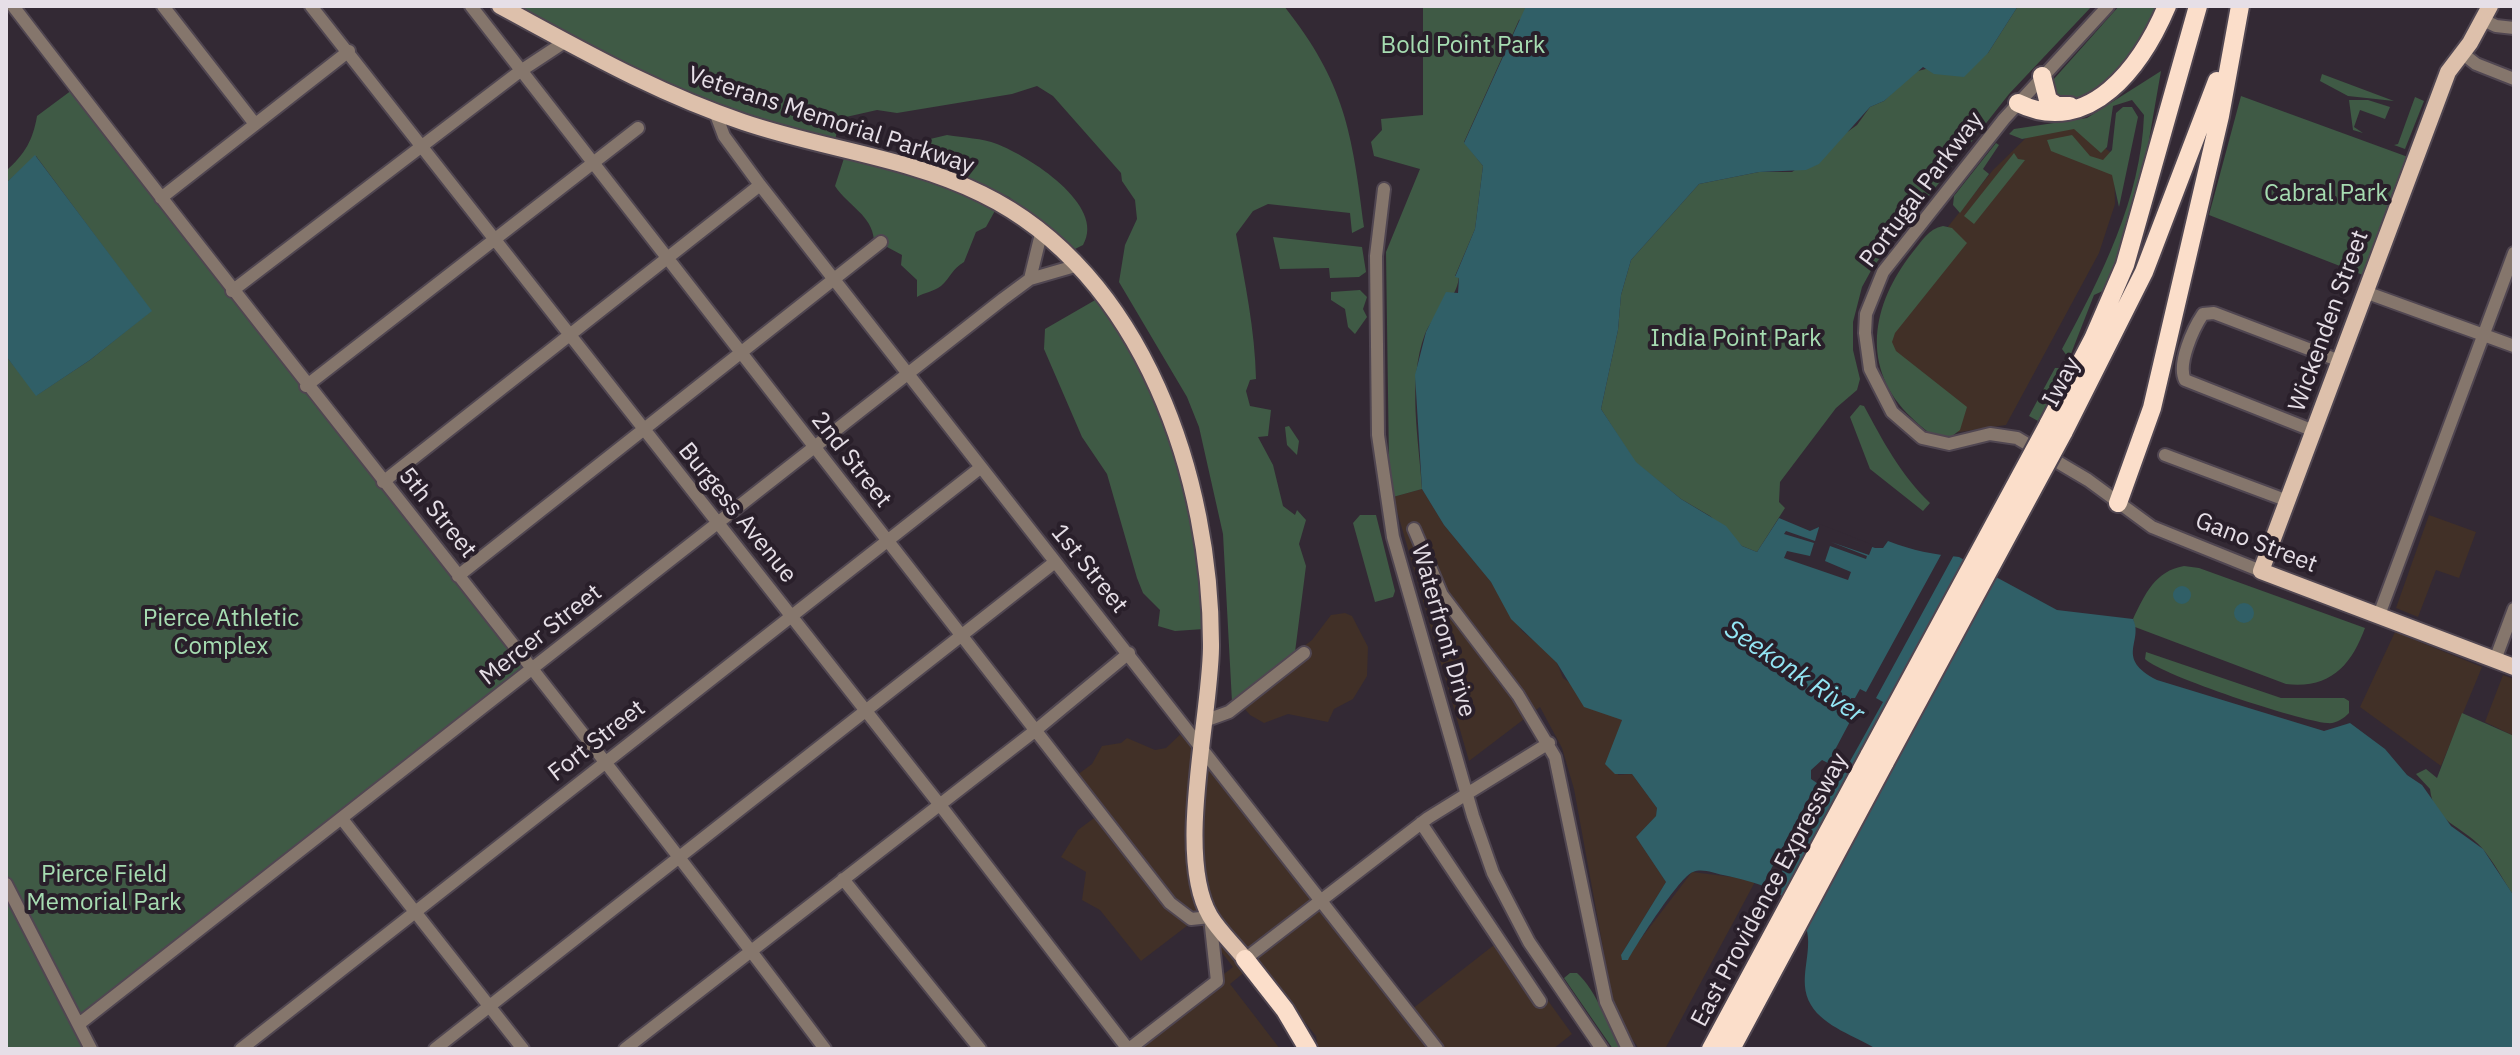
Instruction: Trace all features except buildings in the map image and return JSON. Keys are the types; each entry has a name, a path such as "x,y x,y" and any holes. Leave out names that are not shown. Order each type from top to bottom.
{"highway":[{"path":"2018,103 2053,114 2100,98 2127,74 2150,42 2167,6"},
{"name":"Iway","path":"2055,429 2125,265 2196,6"},
{"path":"2118,503 2152,408 2220,116 2240,6"},
{"name":"Iway","path":"1878,758 2055,429 2120,325 2168,217 2214,91 2240,6"},
{"path":"2042,76 2045,96 2052,103 2080,107"},
{"name":"East Providence Expressway","path":"1711,1049 1878,758"},
{"name":"East Providence Expressway","path":"1731,1049 1878,758"},
{"path":"1245,959 1285,1010 1308,1049"}],"main road":[{"name":"Veterans Memorial Parkway","path":"500,6 631,78 715,112 932,174 982,194 1041,234 1075,266 1121,323 1152,377 1187,468 1198,514 1209,602 1207,720 1195,849 1201,888 1210,917 1245,959"},
{"name":"Wickenden Street","path":"2261,571 2448,72 2486,13"},
{"name":"Gano Street","path":"2261,571 2514,667"}],"street":[{"name":"5th Street","path":"13,6 306,386 606,763 825,1049"},
{"path":"163,6 255,124"},
{"name":"Burgess Avenue","path":"311,6 940,805 1128,1049"},
{"name":"2nd Street","path":"471,6 519,72 1170,903 1191,919 1210,917"},
{"name":"Portugal Parkway","path":"1997,434 1942,444 1922,438 1907,428 1885,403 1874,382 1867,357 1865,323 1870,301 1887,266 2018,103 2108,6"},
{"path":"2486,13 2496,26 2514,28"},
{"path":"232,291 519,72 563,43"},
{"path":"161,198 349,51"},
{"path":"2462,53 2476,64 2514,79"},
{"name":"1st Street","path":"715,112 724,136 760,185 1437,1049"},
{"path":"306,386 638,128"},
{"path":"383,482 760,185"},
{"name":"Waterfront Drive","path":"1384,189 1376,256 1378,435 1382,483 1393,537 1490,864 1517,923 1602,1049"},
{"path":"1030,279 1041,234"},
{"path":"458,576 881,242"},
{"path":"2379,615 2514,253"},
{"name":"Mercer Street","path":"79,1024 1030,279 1075,266"},
{"path":"2365,292 2514,346"},
{"path":"2314,431 2185,380 2182,370 2195,330 2203,314 2208,313 2340,361"},
{"name":"Gano Street","path":"1997,434 2028,444 2170,536 2261,571"},
{"path":"2165,455 2288,501"},
{"name":"Fort Street","path":"241,1049 980,468"},
{"path":"1414,529 1442,595 1512,685 1549,743 1560,774 1606,1002 1628,1049"},
{"path":"435,1049 1055,562"},
{"path":"2495,660 2514,609"},
{"path":"625,1049 1036,730 1129,653"},
{"path":"1207,720 1229,712 1304,653"},
{"path":"1245,959 1421,823 1549,743"},
{"path":"342,819 523,1049"},
{"path":"1421,823 1540,1001"},
{"path":"843,879 980,1049"},
{"path":"6,884 91,1049"},
{"path":"1128,1049 1217,981 1210,917"}],"shaded area":[{"path":"2076,126 2114,155 2115,204 2099,253 2006,425 1946,434 1894,384 1889,301 1993,170 2029,135"},
{"path":"1422,489 1444,525 1491,582 1522,631 1557,663 1563,678 1622,720 1617,735 1618,775 1632,774 1657,808 1656,816 1636,837 1666,882 1621,955 1636,945 1692,872 1756,880 1665,1049 1639,1049 1621,1023 1612,997 1574,789 1562,748 1540,707 1469,761 1393,497"},
{"path":"2429,515 2476,532 2459,578 2436,570 2418,617 2396,608"},
{"path":"1345,613 1352,616 1368,647 1367,676 1353,699 1334,709 1328,722 1288,714 1264,723 1250,715 1237,700 1239,696 1312,640 1331,615"},
{"path":"2395,632 2482,667 2441,766 2360,707"},
{"path":"2503,675 2514,679 2514,736 2485,722"},
{"path":"1186,729 1407,1013 1503,938 1572,1034 1553,1049 1318,1049 1316,1036 1257,962 1230,984 1280,1049 1127,1049 1233,967 1196,919 1141,961 1100,910 1082,900 1086,872 1061,857 1078,830 1098,815 1073,778 1092,764 1102,746 1121,743 1127,738 1155,750 1166,748"}],"green space":[{"path":"498,6 1284,6 1321,60 1333,85 1355,163 1364,227 1352,233 1350,213 1268,204 1253,211 1236,234 1255,361 1256,379 1250,380 1246,391 1250,406 1271,410 1268,436 1258,437 1273,465 1283,506 1295,515 1297,510 1306,520 1299,544 1306,566 1295,652 1232,702 1223,534 1199,427 1187,397 1119,282 1125,245 1137,219 1135,200 1122,181 1121,173 1053,96 1037,86 1012,94 897,113 877,110 846,117 838,125 834,147 744,123"},
{"name":"Bold Point Park","path":"1423,6 1548,6 1519,20 1464,142 1483,166 1475,229 1455,276 1459,277 1454,294 1429,326 1420,352 1415,391 1422,489 1393,497 1389,464 1386,252 1420,169 1374,156 1371,142 1382,130 1381,119 1423,115"},
{"name":"India Point Park","path":"2018,6 2092,6 2009,94 1873,267 1862,287 1853,322 1853,350 1860,379 1857,390 1836,408 1780,482 1779,502 1785,508 1757,552 1742,546 1710,516 1681,499 1635,462 1601,409 1618,330 1621,295 1631,260 1699,184 1759,172 1792,172 1857,125 1870,107 1884,101 1914,72 1988,53"},
{"path":"2119,6 2159,6 2133,52 2109,81 2080,99 2063,100 2056,95 2053,80"},
{"path":"2161,71 2146,157 2112,273 2105,290 2094,295 2067,364 2038,421 2029,416 2055,368 2061,368 2067,356 2062,349 2091,294 2127,207 2141,146 2144,115 2132,100 2113,106 2107,147 2101,153 2074,129 2022,139 2009,134 2014,129 2087,118"},
{"path":"2322,74 2394,101 2348,96 2320,81"},
{"name":"Pierce Athletic Complex","path":"72,90 524,666 83,1017 89,1049 6,1049 6,356 37,395 90,360 151,311 36,156 6,183 6,171 27,146 37,116"},
{"name":"Cabral Park","path":"2241,96 2408,157 2363,275 2209,215"},
{"path":"2415,97 2424,101 2405,149 2394,145 2398,144"},
{"path":"2349,100 2368,100 2390,107 2385,119 2360,110 2354,127 2363,133 2353,130"},
{"path":"2123,107 2132,107 2138,117 2119,207 2112,175 2051,151 2047,140 2072,135 2090,156 2103,160 2112,150 2116,113"},
{"path":"947,135 979,139 1011,150 1061,184 1084,214 1087,230 1083,245 1075,249 1009,197 908,154 909,144"},
{"path":"1996,143 1999,145 1983,169 1989,174 1960,213 1953,205 1954,196"},
{"path":"846,152 882,160 997,207 986,227 976,232 964,262 941,286 917,297 917,280 901,265 902,255 874,240 864,217 835,186"},
{"path":"2014,153 2018,159 2025,160 1974,224 1964,216"},
{"path":"1943,226 1952,228 1967,243 1895,333 1892,342 1896,351 1967,407 1960,430 1948,439 1924,429 1895,399 1878,357 1877,336 1880,314 1898,273 1926,236"},
{"path":"1273,237 1362,247 1366,272 1359,277 1330,278 1329,268 1280,269"},
{"path":"1360,290 1367,297 1363,309 1367,317 1355,334 1348,327 1345,309 1331,300 1331,292"},
{"path":"1097,299 1113,317 1144,370 1181,464 1198,530 1204,629 1175,631 1158,626 1160,610 1143,593 1137,578 1107,474 1082,437 1044,349 1045,329"},
{"path":"1860,405 1864,406 1901,469 1930,503 1923,511 1870,469 1850,417"},
{"path":"1289,426 1299,441 1297,455 1287,445 1285,427"},
{"path":"1360,515 1376,515 1395,591 1393,597 1375,602 1353,523"},
{"path":"2184,566 2199,568 2365,628 2353,653 2337,672 2315,683 2286,684 2135,627 2133,619 2152,585 2165,573"},
{"path":"2146,652 2281,698 2344,698 2349,701 2349,713 2339,721 2327,723 2262,706 2157,667 2145,659"},
{"path":"2462,713 2514,736 2514,896 2482,848 2437,809 2430,789 2416,774 2426,769 2437,778"},
{"path":"1570,973 1577,973 1591,989 1621,1049 1613,1049 1564,978"}],"water":[{"name":"Seekonk River","path":"1526,6 2018,6 1988,53 1964,77 1934,74 1923,67 1884,101 1870,107 1819,164 1806,170 1759,172 1699,184 1631,260 1621,295 1618,330 1601,409 1636,462 1681,499 1726,526 1742,546 1757,552 1779,518 1810,531 1819,527 1875,548 1883,548 1888,541 1923,552 1959,557 2057,610 2133,619 2133,657 2144,672 2157,680 2324,731 2350,723 2385,749 2407,775 2422,785 2451,826 2483,849 2514,896 2514,1049 1876,1049 1832,1025 1811,1005 1805,986 1808,937 1800,914 1792,904 1760,885 1704,871 1693,872 1678,885 1628,960 1622,960 1621,955 1666,882 1636,837 1656,816 1657,808 1632,774 1615,774 1605,764 1622,720 1584,707 1557,663 1511,619 1491,582 1444,525 1422,489 1415,375 1426,332 1446,292 1458,293 1459,278 1455,277 1475,229 1483,166 1464,143"},
{"path":"35,155 152,311 90,360 36,396 6,356 6,183"},
{"path":"2182,586 2191,595 2182,604 2173,595"},
{"path":"2240,603 2248,603 2254,613 2248,623 2240,623 2234,617 2234,609"}],"pier":[{"path":"1820,524 1873,545 1869,555 1831,542 1867,556 1866,559 1830,546 1825,561 1851,572 1848,580 1784,558 1787,551 1810,556 1814,543 1784,534 1786,531 1815,541"},
{"path":"1942,553 1955,553 1876,698 1883,702 1834,790 1828,787 1770,893 1761,888 1817,783 1811,779 1811,770 1822,760 1828,763 1854,714 1849,711 1851,698 1855,698 1860,689 1866,692"}],"park label":[{"name":"Pierce Field Memorial Park","path":"104,889"}]}
